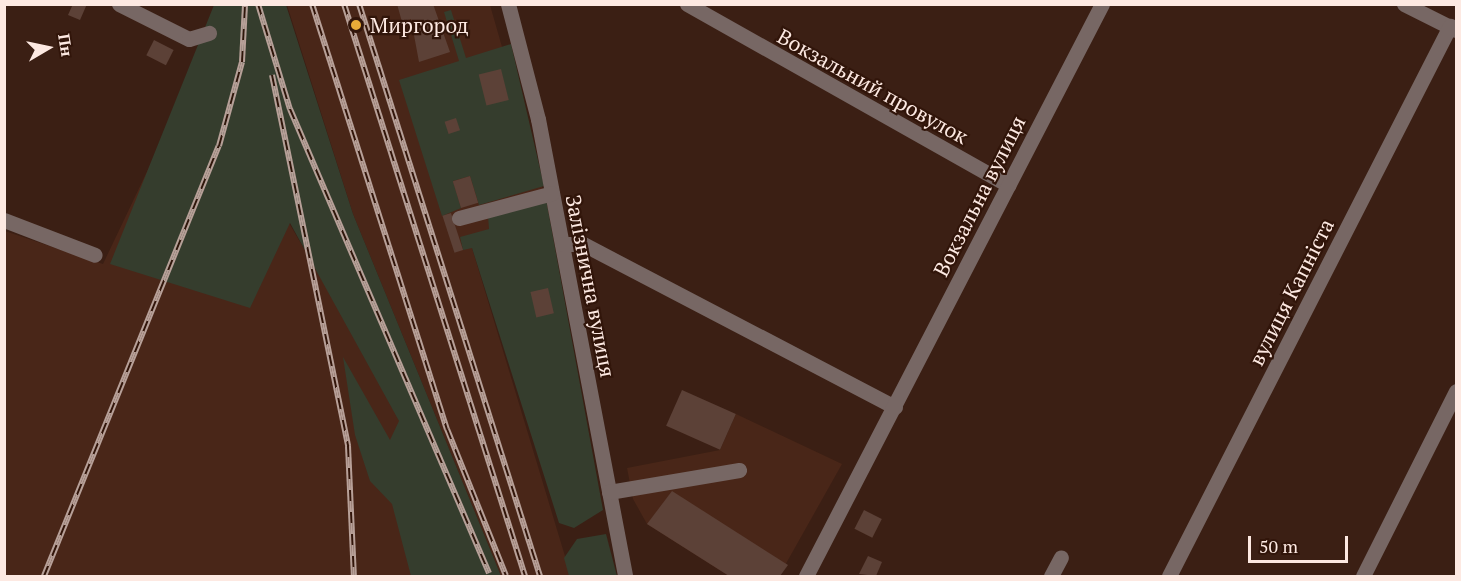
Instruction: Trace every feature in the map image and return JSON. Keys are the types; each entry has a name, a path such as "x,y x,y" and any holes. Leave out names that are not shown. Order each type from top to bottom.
{"street":[{"path":"119,4 189,39 208,33"},
{"name":"Залізнична вулиця","path":"508,4 552,193 625,576"},
{"name":"Вокзальний провулок","path":"687,4 1008,185"},
{"name":"Вокзальна вулиця","path":"806,576 1102,4"},
{"path":"1404,4 1453,28"},
{"name":"вулиця Капніста","path":"1169,576 1453,28"},
{"path":"459,218 552,193"},
{"path":"4,220 95,255"},
{"path":"562,244 583,244 895,406"},
{"path":"1363,576 1456,391"},
{"path":"609,492 739,470"},
{"path":"1051,576 1061,557"}],"shaded area":[{"path":"287,5 490,5 551,218 472,248 571,576 501,576 353,214"},
{"path":"203,54 289,223 385,387 464,576 5,576 5,231 103,264"},
{"path":"736,414 842,464 779,576 729,576 647,524 633,499 627,468 720,450"}],"green space":[{"path":"214,5 286,5 353,214 501,576 411,576 392,504 370,481 355,435 343,357 390,440 399,421 290,223 250,308 110,264"},
{"path":"451,10 466,58 511,44 544,186 479,205 470,176 453,181 461,208 442,216 399,80 459,61 444,12"},
{"path":"546,199 603,510 574,528 559,523 472,248 463,250 460,237 489,229 488,216"},
{"path":"606,534 617,576 569,576 564,558 577,539"}],"building":[{"path":"73,4 87,4 80,20 68,15"},
{"path":"397,4 433,4 450,52 419,62 411,19 402,22"},
{"path":"154,40 174,50 166,65 146,55"},
{"path":"501,69 509,100 486,106 479,75"},
{"path":"456,118 460,130 449,134 445,122"},
{"path":"470,176 478,203 461,208 453,181"},
{"path":"451,213 463,250 454,253 442,216"},
{"path":"548,288 554,313 536,317 530,292"},
{"path":"682,390 736,414 720,450 666,426"},
{"path":"672,491 788,565 780,576 729,576 647,524"},
{"path":"864,510 882,519 872,538 854,529"},
{"path":"868,556 882,562 876,576 859,574"}],"railway":[{"path":"44,576 219,146 242,62 245,4"},
{"path":"258,4 290,109 489,573"},
{"path":"312,4 447,429 506,576"},
{"path":"344,4 525,576"},
{"path":"359,4 540,576"},
{"path":"272,75 348,446 354,576"}],"place":[{"name":"Миргород","path":"356,25"}]}
